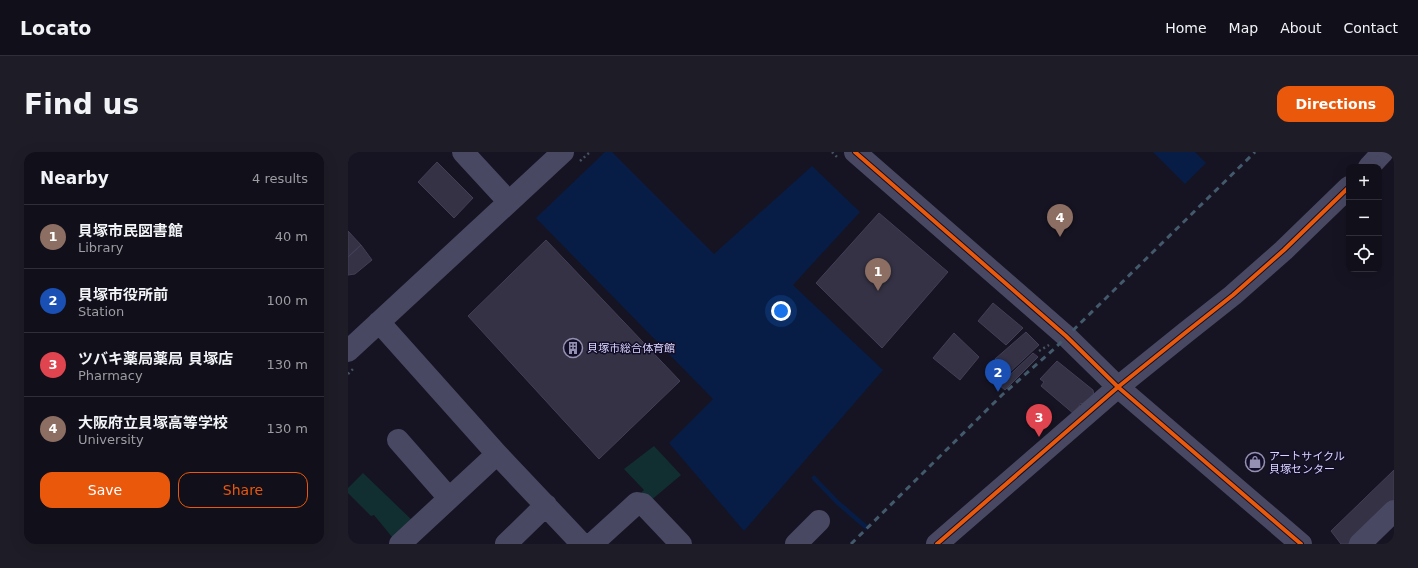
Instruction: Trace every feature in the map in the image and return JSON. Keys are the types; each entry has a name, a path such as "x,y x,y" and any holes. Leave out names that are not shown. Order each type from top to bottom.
{"street":[{"path":"462,152 509,202"},
{"path":"348,351 563,152"},
{"path":"855,152 1066,336 1118,387 1301,544"},
{"path":"1371,164 1383,152"},
{"path":"937,544 1118,387 1233,295 1294,240 1346,190"},
{"path":"380,322 497,454 582,544"},
{"path":"398,440 450,498"},
{"path":"400,544 497,454"},
{"path":"592,544 637,503 643,504 681,544"},
{"path":"506,544 546,505"},
{"path":"1360,544 1394,511"},
{"path":"796,544 819,521"}],"path":[{"path":"1039,351 1049,345"}],"green space":[{"path":"654,446 681,475 649,502 640,494 644,490 624,469"},
{"path":"363,473 416,524 397,543 374,515 371,516 348,493 348,488"}],"water":[{"path":"605,152 612,152 714,254 812,166 860,212 793,285 883,370 744,531 669,443 713,399 536,218"},
{"path":"1153,152 1195,152 1206,163 1185,184"}],"building":[{"path":"437,162 473,198 454,218 418,182"},
{"path":"879,213 948,272 882,348 816,283"},
{"path":"348,231 361,245 348,257"},
{"name":"貝塚市総合体育館","path":"546,240 680,381 599,459 468,316"},
{"path":"361,245 372,260 355,274 348,275 348,257"},
{"path":"993,303 1023,328 1006,345 978,321"},
{"path":"1026,332 1039,345 1009,373 995,359"},
{"path":"954,333 979,357 960,380 933,358"},
{"path":"1033,353 1038,357 1005,390 999,385"},
{"path":"1057,361 1093,390 1094,396 1085,407 1081,403 1074,414 1041,386 1044,382 1040,379"},
{"path":"1394,470 1394,500 1348,544 1341,544 1331,531"}],"waterway":[{"path":"814,478 837,502 866,527"}],"railway":[{"path":"851,544 1002,395 1054,349 1255,152"}],"cycle path":[{"path":"855,152 1066,336 1118,387 1301,544"},
{"path":"937,544 1118,387 1233,295 1284,250 1346,190"}],"place":[{"name":"大阪府立貝塚高等学校","path":"1060,237"},
{"name":"貝塚市民図書館","path":"878,291"},
{"name":"貝塚市総合体育館","path":"573,348"},
{"name":"貝塚市役所前","path":"998,392"},
{"name":"ツバキ薬局薬局 貝塚店","path":"1039,437"},
{"name":"アートサイクル 貝塚センター","path":"1255,462"}]}
